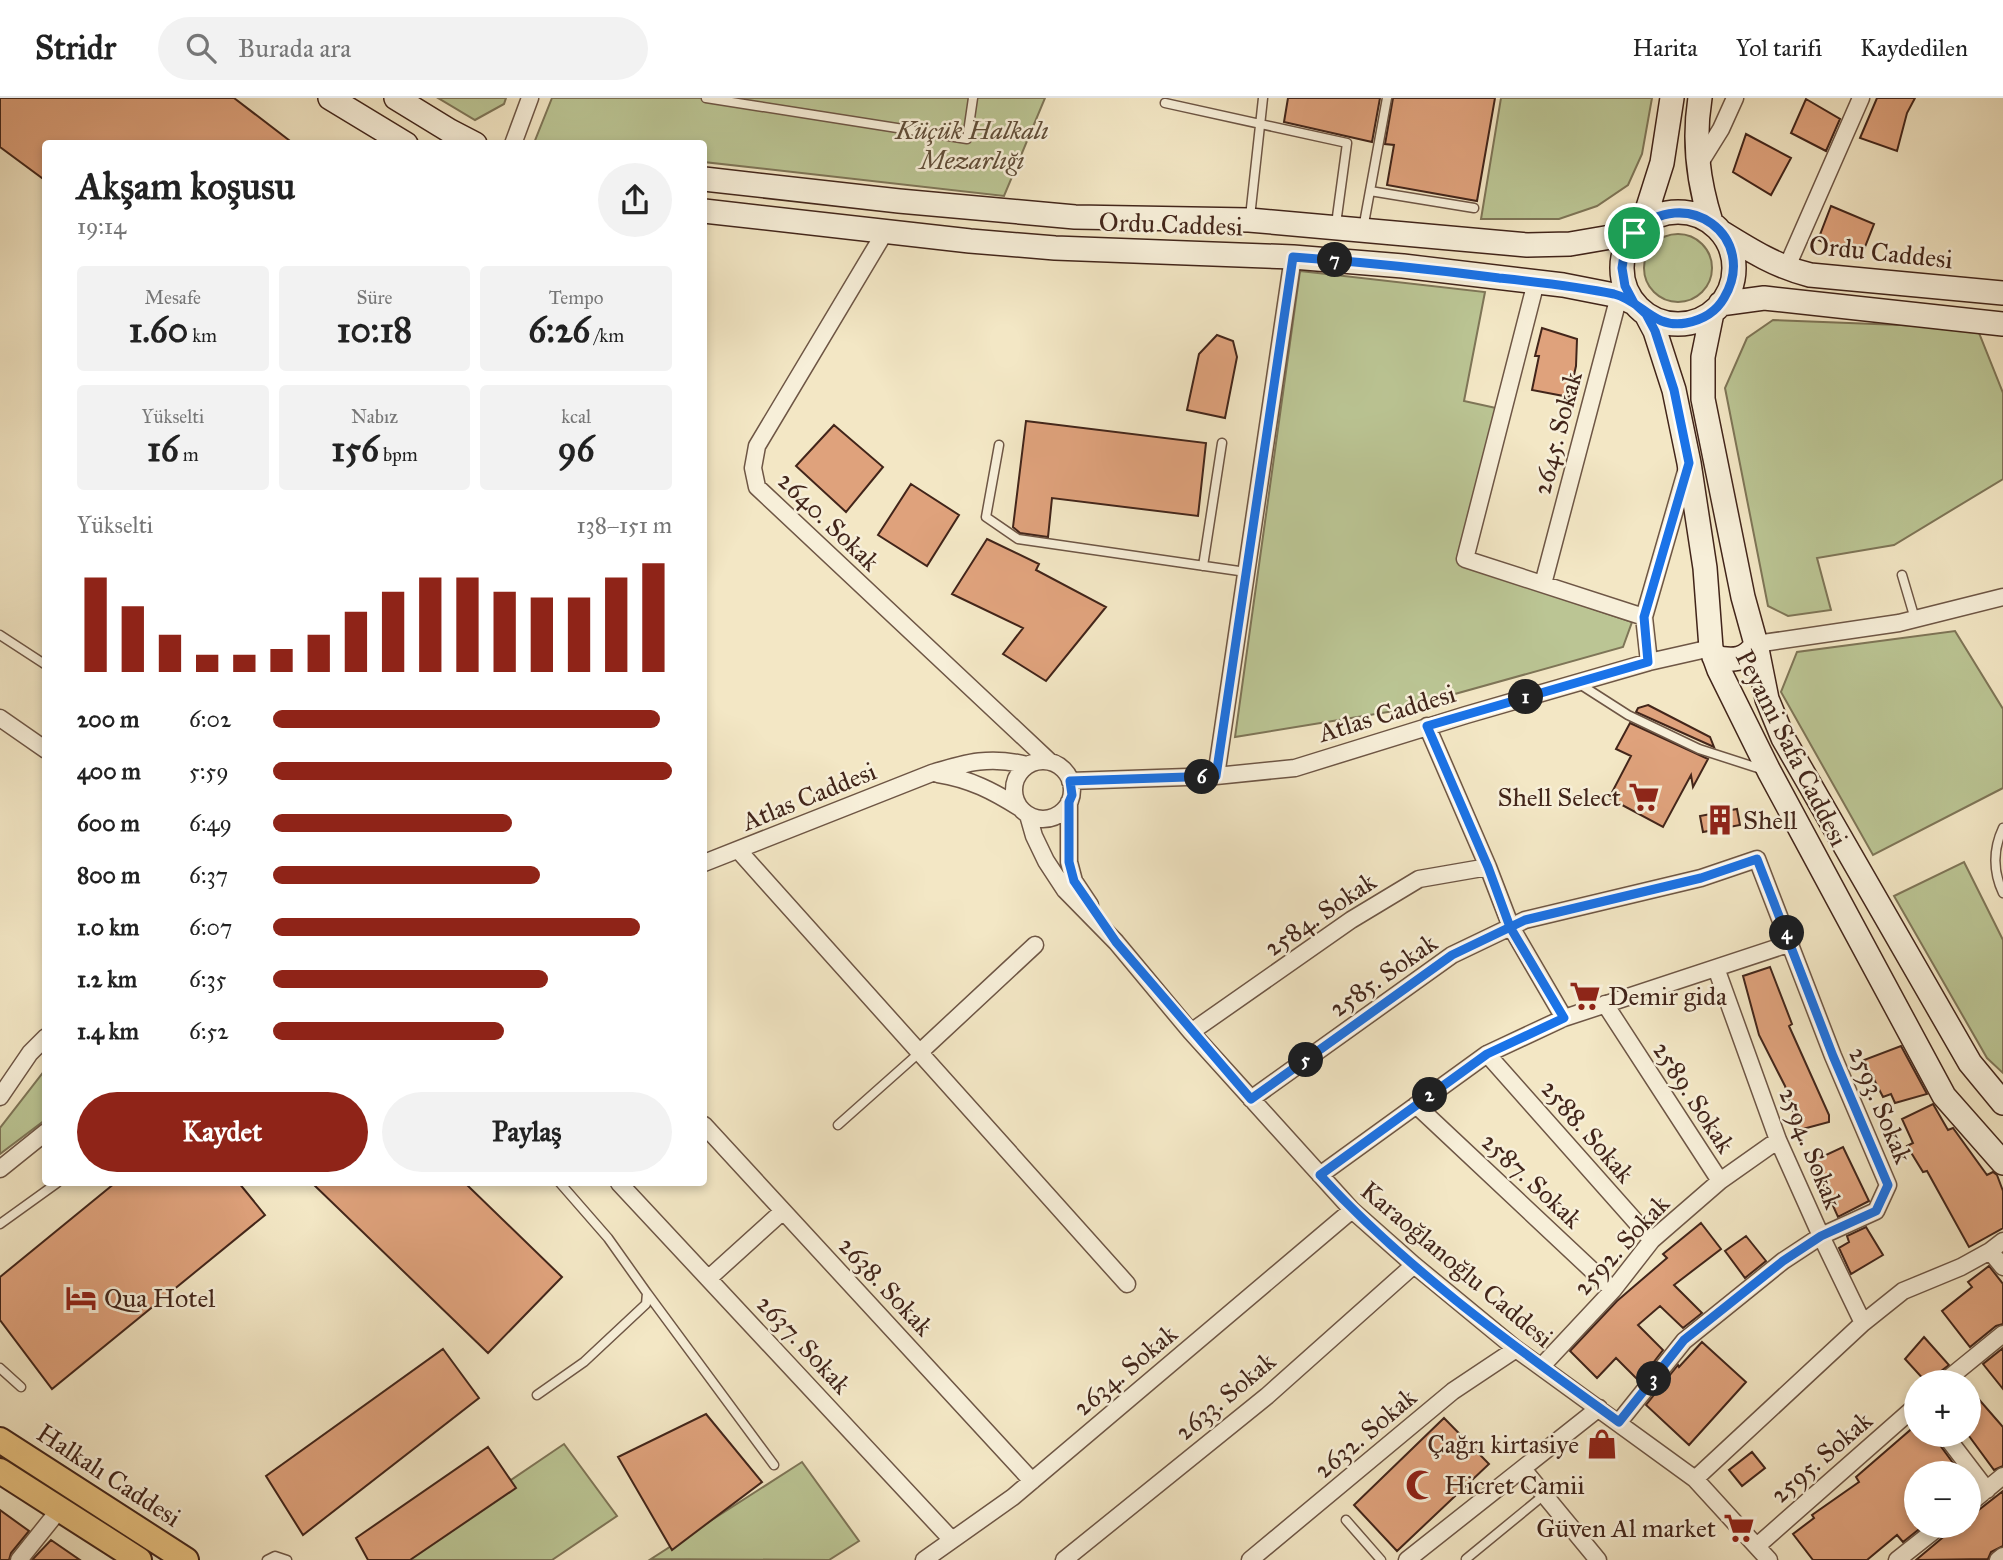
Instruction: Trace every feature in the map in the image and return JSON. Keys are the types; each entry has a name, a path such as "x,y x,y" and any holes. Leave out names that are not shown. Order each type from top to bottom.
{"main road":[{"path":"330,98 399,140"},
{"path":"396,98 468,140"},
{"path":"1672,98 1662,163 1639,228 1625,249 1622,268 1625,286 1633,304 1662,321 1679,324 1696,321 1716,309 1764,298 2003,324"},
{"path":"1700,98 1697,118 1697,168 1716,227 1731,249 1734,268 1730,288 1716,309"},
{"name":"Ordu Caddesi","path":"707,178 899,201 1075,217 1250,220 1527,245 1570,244 1639,228"},
{"name":"Ordu Caddesi","path":"707,211 970,242 1293,257 1404,266 1536,282 1633,304"},
{"path":"1639,228 1659,215 1677,211 1695,214 1716,227"},
{"name":"Ordu Caddesi","path":"1716,227 1762,258 1786,269 1810,275 2003,292"},
{"name":"Peyami Safa Caddesi","path":"1633,304 1655,331 1674,390 1689,463 1712,647 1726,686 1944,1096 2003,1163"},
{"name":"Peyami Safa Caddesi","path":"1716,309 1703,357 1703,399 1743,597 1767,699 1783,738 1970,1063 2003,1103"},
{"path":"1733,624 1744,625 1754,637 1747,656 1739,659 1727,660 1712,647 1721,628 1733,624"},
{"name":"Halkalı Caddesi","path":"0,1440 186,1560"},
{"name":"Halkalı Caddesi","path":"0,1471 139,1560"}],"street":[{"path":"514,140 530,98"},
{"path":"1697,168 1721,129 1735,98"},
{"path":"1786,269 1861,98"},
{"name":"2640. Sokak","path":"885,232 757,446 753,468 757,487 1049,761"},
{"path":"1216,776 1293,257"},
{"path":"1536,282 1465,559 1644,617"},
{"name":"2645. Sokak","path":"1543,584 1633,304"},
{"path":"1648,662 1644,617 1689,463"},
{"path":"1754,637 1915,619 2003,597"},
{"name":"Atlas Caddesi","path":"1070,781 1216,776 1295,768 1427,726 1648,662 1712,647"},
{"path":"0,718 42,747"},
{"path":"1427,726 1488,867 1510,927 1564,1018"},
{"name":"Atlas Caddesi","path":"707,862 932,774 981,761 1004,760 1027,765"},
{"path":"932,774 962,778 981,785 1024,812 1037,819 1056,816 1069,802 1072,795 1070,781 1062,768 1049,761 1027,765 1015,780 1013,790 1024,812 1046,861 1065,890 1116,942"},
{"path":"1069,802 1069,862 1074,881 1116,942"},
{"path":"739,850 1127,1284"},
{"name":"2585. Sokak","path":"1251,1099 1452,955 1510,927 1525,920 1701,878 1757,859"},
{"name":"2593. Sokak","path":"1619,1422 1684,1340 1783,1261 1821,1236 1876,1211 1888,1185 1833,1056 1757,859"},
{"name":"2584. Sokak","path":"1191,1032 1351,920 1419,878 1488,867"},
{"name":"Karaoğlanoğlu Caddesi","path":"1116,942 1191,1032 1352,1210 1413,1265 1516,1349 1695,1479 1769,1560"},
{"path":"1320,1175 1487,1054 1564,1018 1791,943"},
{"path":"919,1053 1035,944"},
{"name":"2594. Sokak","path":"1716,968 1778,1140 1863,1323"},
{"name":"2589. Sokak","path":"1605,1004 1720,1181"},
{"path":"0,1097 30,1053 42,1041"},
{"name":"2588. Sokak","path":"1487,1054 1651,1240"},
{"name":"2587. Sokak","path":"1416,1105 1613,1290"},
{"name":"2638. Sokak","path":"707,1128 1032,1480"},
{"path":"0,1169 42,1135"},
{"name":"2592. Sokak","path":"1541,1367 1613,1290 1651,1240 1720,1181 1778,1140"},
{"name":"2637. Sokak","path":"622,1186 952,1540"},
{"name":"2634. Sokak","path":"924,1560 1013,1497 1352,1210"},
{"path":"709,1278 783,1211"},
{"path":"1695,1479 1863,1323 1903,1291 1961,1267 1996,1246 2003,1267"},
{"name":"2633. Sokak","path":"1064,1560 1267,1396 1413,1265"},
{"path":"1959,1370 2003,1334"},
{"name":"2632. Sokak","path":"1250,1560 1453,1391 1516,1349"},
{"path":"1407,1560 1599,1408"},
{"name":"2595. Sokak","path":"1757,1546 1904,1417"},
{"path":"1954,1447 1987,1490"},
{"path":"1523,1469 1598,1560"},
{"path":"1981,1495 2003,1476"},
{"path":"19,1560 59,1510"},
{"path":"1897,1560 1925,1538"},
{"path":"1998,1560 2003,1556"}],"lane":[{"path":"706,98 967,139 973,98"},
{"path":"1250,220 1263,98"},
{"path":"1363,229 1387,98"},
{"path":"1165,103 1347,143 1336,227"},
{"path":"1370,191 1474,208"},
{"path":"1203,566 1222,443"},
{"path":"999,445 986,517 1018,539 1246,572"},
{"path":"1902,575 1915,619"},
{"path":"0,635 42,662"},
{"path":"1578,683 1628,715 1699,749 1769,771"},
{"path":"2003,828 1995,859 1996,873 2003,893"},
{"path":"838,1125 919,1053"},
{"path":"0,1224 53,1186"},
{"path":"563,1186 608,1238 774,1465"},
{"path":"537,1395 584,1362 636,1315 646,1304 647,1293"},
{"path":"0,1368 21,1387"},
{"path":"1466,1559 1544,1495"},
{"path":"1346,1520 1381,1560"},
{"path":"267,1560 275,1556 287,1560"}],"green space":[{"path":"438,98 506,98 504,104 475,120"},
{"name":"Küçük Halkalı Mezarlığı","path":"552,98 1045,98 1004,196 707,162 707,140 535,140"},
{"path":"1501,98 1652,98 1642,154 1628,185 1597,206 1559,219 1481,219"},
{"path":"1678,234 1691,237 1702,244 1709,255 1712,268 1709,281 1702,292 1691,299 1678,302 1665,299 1654,292 1647,281 1644,268 1647,255 1654,244 1665,237"},
{"path":"1300,271 1485,292 1464,401 1496,408 1459,564 1632,622 1623,647 1394,711 1235,737"},
{"path":"1773,320 1977,328 2003,393 2003,479 1894,545 1817,558 1831,610 1788,616 1768,606 1725,388 1747,338"},
{"path":"1955,631 2003,709 2003,788 1873,855 1781,692 1797,652"},
{"path":"1964,862 2003,940 2003,1073 1987,1058 1894,896"},
{"path":"42,1074 42,1122 0,1154 0,1128"},
{"path":"564,1444 617,1516 552,1560 393,1560"},
{"path":"802,1462 859,1541 829,1560 651,1559"}],"building":[{"path":"0,98 234,98 289,140 42,140 42,178 0,147"},
{"path":"1288,98 1380,98 1372,142 1284,122"},
{"path":"1393,98 1495,98 1477,201 1387,185 1394,145 1385,144"},
{"path":"1877,98 1915,98 1907,113 1897,151 1860,138"},
{"path":"1806,99 1840,119 1826,151 1791,133"},
{"path":"1746,134 1791,158 1771,195 1733,172"},
{"path":"1831,206 1874,224 1861,257 1818,240"},
{"path":"1542,328 1577,339 1576,366 1569,397 1532,390 1539,356 1535,356"},
{"path":"1217,335 1233,341 1237,357 1225,418 1187,410 1199,354"},
{"path":"1026,421 1206,443 1198,516 1052,498 1048,537 1020,533 1013,527"},
{"path":"834,425 883,467 846,512 796,466"},
{"path":"911,484 959,515 927,566 878,535"},
{"path":"987,539 1039,564 1036,570 1106,607 1046,681 1003,654 1023,628 952,594"},
{"path":"1648,705 1710,737 1714,747 1636,712 1638,708"},
{"path":"1630,723 1708,759 1693,787 1691,775 1663,827 1609,798 1631,756 1616,749"},
{"name":"Shell","path":"1737,809 1740,825 1703,832 1700,816"},
{"path":"1770,967 1792,1024 1789,1026 1829,1115 1829,1122 1799,1130 1785,1086 1759,1035 1743,976"},
{"path":"1901,1046 1927,1094 1895,1103 1891,1094 1883,1097 1864,1060"},
{"path":"1933,1104 1948,1130 1953,1128 1987,1175 1993,1172 1997,1175 2003,1191 2003,1228 1969,1247 1927,1171 1923,1172 1907,1146 1913,1143 1902,1119"},
{"path":"1843,1147 1869,1201 1838,1217 1813,1161"},
{"name":"Qua Hotel","path":"111,1186 241,1186 265,1215 52,1389 0,1320 0,1277"},
{"path":"315,1186 468,1186 562,1277 488,1353"},
{"path":"1701,1223 1721,1249 1674,1285 1702,1313 1683,1328 1660,1306 1638,1325 1663,1350 1639,1381 1616,1358 1597,1378 1570,1351 1617,1301 1667,1258 1663,1254"},
{"path":"1866,1227 1883,1255 1851,1274 1839,1248 1849,1242 1847,1236"},
{"path":"1746,1236 1766,1261 1745,1278 1725,1251"},
{"path":"1989,1266 2003,1284 2003,1324 1996,1326 1970,1347 1942,1311 1972,1287 1968,1282"},
{"path":"1924,1337 1949,1365 1942,1370 1915,1370 1905,1359"},
{"path":"1702,1342 1746,1382 1689,1445 1646,1405 1678,1365 1679,1367"},
{"path":"2003,1348 2003,1389 1983,1364"},
{"path":"443,1349 479,1398 303,1535 266,1476"},
{"path":"1981,1402 2003,1427 2003,1466 1994,1470 1977,1447 1981,1447"},
{"path":"706,1414 762,1482 672,1550 618,1457"},
{"name":"Hicret Camii","path":"1444,1418 1489,1464 1397,1551 1354,1505"},
{"path":"1904,1435 1904,1447 1941,1447 1952,1461 1904,1461 1904,1538 1908,1538 1903,1542 1897,1535 1867,1560 1813,1560 1793,1534 1814,1518 1812,1515 1859,1482 1856,1477"},
{"path":"488,1447 516,1488 410,1560 368,1560 356,1538"},
{"path":"1752,1452 1765,1468 1742,1486 1729,1470"},
{"path":"2003,1491 2003,1546 1991,1552 1988,1559 1916,1560 1942,1538 1981,1538 1981,1508"},
{"path":"0,1510 29,1531 11,1553 9,1560 0,1560"},
{"path":"51,1540 80,1560 32,1560"}],"place":[{"name":"Shell Select","path":"1644,797"},
{"name":"Shell","path":"1720,820"},
{"name":"Demir gida","path":"1585,996"},
{"name":"Qua Hotel","path":"81,1298"},
{"name":"Çağrı kirtasiye","path":"1602,1444"},
{"name":"Hicret Camii","path":"1421,1485"},
{"name":"Güven Al market","path":"1739,1528"}],"route":[{"path":"1634,233 1625,249 1622,268 1625,286 1634,303 1646,314 1655,331 1674,390 1689,463 1644,617 1648,662 1427,726 1488,867 1510,927 1564,1018 1487,1054 1320,1175 1352,1210 1413,1265 1516,1349 1619,1422 1684,1340 1783,1261 1821,1236 1876,1211 1888,1185 1833,1056 1757,859 1701,878 1525,920 1510,927 1452,955 1251,1099 1116,942 1074,881 1069,862 1069,802 1072,795 1070,781 1216,776 1293,257 1404,266 1563,285 1619,296 1634,303 1646,314 1679,324 1696,321 1712,313 1730,288 1734,268 1731,249 1721,232 1695,214 1677,211 1659,215 1643,223 1634,233"}]}
